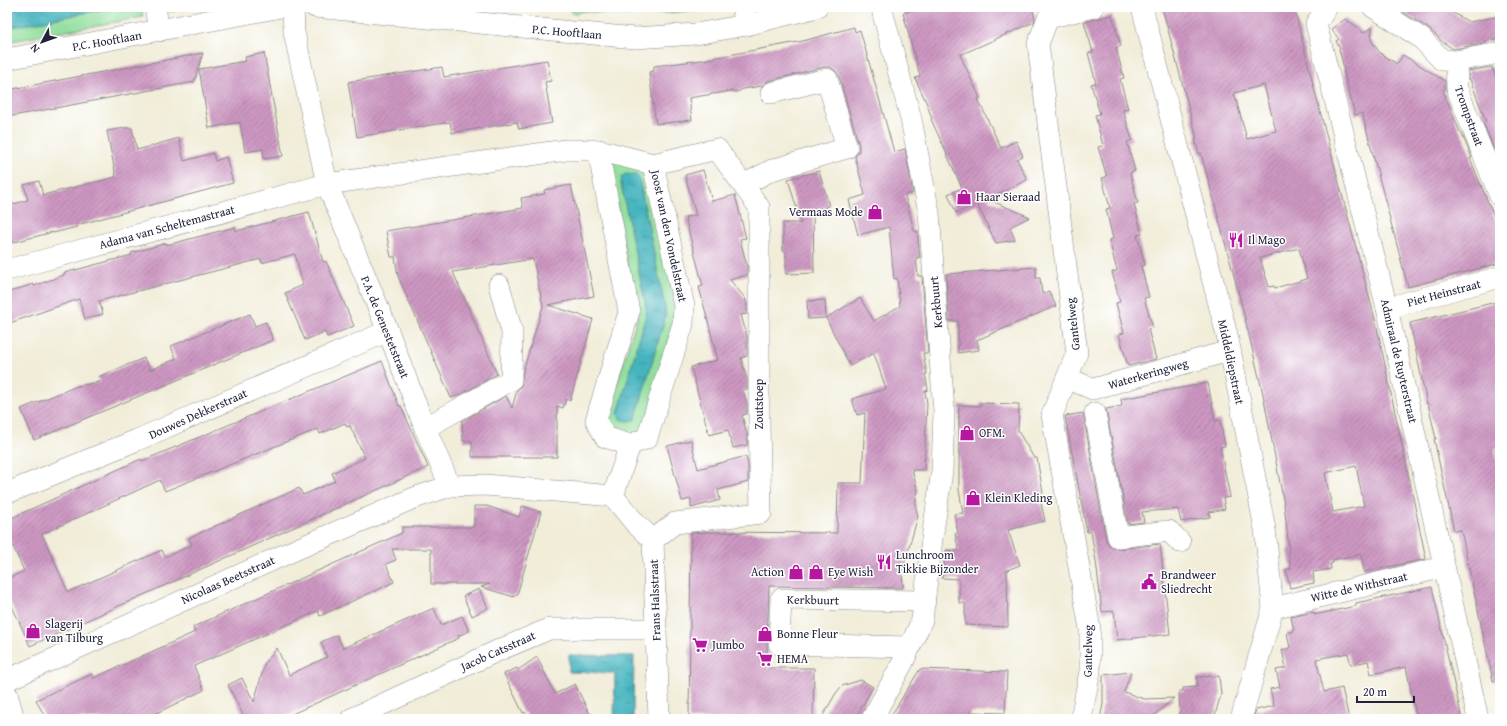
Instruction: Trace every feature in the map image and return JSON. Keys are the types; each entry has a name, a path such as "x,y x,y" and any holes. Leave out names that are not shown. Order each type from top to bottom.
{"street":[{"path":"155,7 159,31"},
{"name":"P.C. Hooftlaan","path":"7,59 280,7"},
{"name":"P.A. de Genestetstraat","path":"292,7 294,32 327,184 388,331 425,428 450,486"},
{"name":"P.C. Hooftlaan","path":"315,7 635,38 696,34 744,16 817,7"},
{"name":"Kerkbuurt","path":"872,719 910,647 922,620 942,471 944,411 929,213 911,119 882,7"},
{"name":"Gantelweg","path":"1082,719 1090,671 1090,629 1052,415 1077,353 1038,44 1048,18 1093,7"},
{"name":"Middeldiepstraat","path":"1142,7 1228,339 1265,529 1273,608 1240,719"},
{"name":"Admiraal de Ruyterstraat","path":"1327,7 1316,24 1387,308 1478,719"},
{"path":"1373,7 1421,38 1442,60 1456,61 1500,53"},
{"name":"Trompstraat","path":"1456,61 1458,89 1500,196"},
{"path":"743,185 772,170 846,148 827,79 771,93"},
{"name":"Zoutstoep","path":"653,540 675,523 761,513 759,423 760,207 717,149 654,164"},
{"name":"Joost van den Vondelstraat","path":"327,184 566,150 598,150 654,164 684,306 683,324 647,438 630,446"},
{"path":"598,150 629,312 596,420 604,437 630,446 613,496"},
{"name":"Adama van Scheltemastraat","path":"7,270 327,184"},
{"name":"Piet Heinstraat","path":"1387,308 1500,277"},
{"path":"425,428 511,380 512,332 499,285"},
{"name":"Douwes Dekkerstraat","path":"7,493 137,440 388,331"},
{"name":"Waterkeringweg","path":"1068,378 1093,389 1230,351"},
{"path":"1095,413 1118,537 1168,531 1180,542"},
{"path":"450,486 485,485 613,496 635,523 653,540"},
{"name":"Nicolaas Beetsstraat","path":"7,680 288,553 414,498 450,486"},
{"name":"Frans Halsstraat","path":"653,540 659,719"},
{"name":"Witte de Withstraat","path":"1273,608 1444,567"},
{"name":"Kerkbuurt","path":"910,647 779,644 782,599 925,602"},
{"name":"Jacob Catsstraat","path":"350,719 497,651 550,629 656,629"},
{"path":"7,694 14,719"}],"green space":[{"path":"115,7 141,7 143,17 7,42 7,28"},
{"path":"165,7 197,7 166,12"},
{"path":"572,7 716,7 668,13 626,15 582,11 576,14 571,13"},
{"path":"618,158 646,174 678,307 645,431 635,436 610,428 606,419 637,318 610,164","holes":["639,179 665,308 665,318 635,420 618,414 647,312 621,183"]}],"water":[{"path":"115,7 7,28 7,8"},
{"path":"625,174 636,175 639,179 665,308 665,318 635,420 627,421 620,419 618,414 647,312 621,183 622,177"},
{"path":"569,655 634,656 633,719 614,719 615,673 569,672"}],"building":[{"path":"924,7 1032,7 1035,18 1034,22 960,55 980,98 978,99 1001,148 1016,141 1023,156 1017,159 1027,180 987,199 1030,217 1010,227 1015,240 996,243 977,204 956,213 948,194 962,188 931,119 927,104 915,78 920,76 903,13"},
{"path":"1162,7 1294,7 1377,327 1426,559 1364,572 1361,554 1332,560 1333,563 1330,564 1331,569 1313,572 1314,583 1290,588 1286,570 1291,568 1284,504 1263,394 1241,302 1201,153 1199,154 1195,139 1197,139","holes":["1264,85 1276,131 1247,139 1234,93","1299,248 1307,279 1275,288 1274,286 1269,287 1260,258","1356,466 1364,506 1333,512 1325,473"]},
{"path":"1395,7 1443,7 1469,22 1496,17 1497,22 1500,22 1500,39 1483,42 1483,44 1453,49 1440,40 1428,28"},
{"path":"1112,15 1121,46 1116,48 1124,78 1120,79 1128,109 1123,110 1132,140 1127,142 1135,171 1130,173 1138,203 1134,204 1142,234 1137,235 1145,265 1141,266 1149,297 1144,298 1153,328 1148,329 1156,359 1128,366 1119,334 1124,333 1116,303 1120,302 1112,272 1117,271 1109,240 1113,239 1106,209 1110,208 1102,178 1107,177 1098,147 1103,146 1095,115 1100,114 1091,84 1096,83 1088,53 1093,52 1084,22"},
{"path":"1345,19 1359,28 1363,33 1372,27 1371,40 1380,53 1397,64 1403,55 1445,81 1445,90 1443,90 1472,158 1470,158 1500,231 1500,263 1408,287 1362,113 1355,115 1343,68 1340,48 1336,41 1339,39 1331,29"},
{"path":"854,27 855,32 860,30 894,152 905,149 913,193 905,195 914,231 917,231 920,257 916,258 918,276 922,276 928,353 923,353 928,390 925,391 927,403 924,470 912,470 918,491 916,497 916,509 918,516 902,572 903,588 769,586 767,643 768,668 814,668 813,719 689,719 691,533 837,533 838,483 862,483 865,413 857,415 852,399 886,389 874,353 850,366 826,318 860,298 874,321 900,306 897,278 894,279 889,227 858,235 849,200 865,195 855,157 859,151 859,145 839,76 835,70 830,67 824,67 768,81 762,86 743,89 737,92 731,91 689,98 692,120 656,124 649,72 654,71 654,66 702,60 803,41"},
{"path":"203,53 194,82 7,117 7,90"},
{"path":"264,53 283,156 264,159 263,149 245,152 240,122 209,128 199,69 246,61 245,57"},
{"path":"547,60 551,81 545,82 552,123 519,129 517,122 452,133 450,122 357,137 348,82 442,67 444,77"},
{"path":"1492,67 1500,87 1499,154 1497,148 1494,149 1483,123 1486,121 1468,71"},
{"path":"132,128 137,150 179,138 184,161 213,153 215,161 226,157 233,183 77,225 77,227 7,244 7,206 28,200 24,185 39,181 43,195 116,177 107,131"},
{"path":"703,170 712,201 735,195 746,238 740,239 747,266 747,275 730,280 745,298 747,304 747,314 741,315 747,336 747,356 741,358 747,379 747,389 743,390 747,403 747,414 742,415 747,435 747,445 733,448 728,430 709,435 691,367 718,360 699,287 703,286 685,217 696,215 685,175"},
{"path":"819,171 829,206 813,211 814,273 786,274 786,251 783,251 783,223 801,223 788,179"},
{"path":"571,185 594,296 548,305 593,319 570,401 566,399 563,408 557,406 557,457 472,457 472,441 463,441 462,421 506,396 512,408 517,390 521,386 523,371 543,306 533,259 453,272 497,374 462,394 451,398 398,276 395,257 391,257 386,231 523,208 521,198 545,194 544,190"},
{"path":"309,212 323,262 326,261 354,326 327,337 325,332 305,340 285,293 303,285 295,254 262,263 261,259 99,301 103,314 85,319 79,299 7,324 7,293 33,284 34,286 64,275 64,273 132,255 131,253 167,243 167,245 235,227 236,231"},
{"path":"1036,267 1036,278 1040,278 1042,294 1049,291 1056,306 977,340 979,350 958,353 958,321 949,321 946,274"},
{"path":"825,300 826,318 808,319 807,301"},
{"path":"1500,301 1500,326 1497,326 1500,340 1500,447 1495,449 1500,472 1500,680 1493,681 1461,530 1454,531 1434,439 1436,439 1410,323"},
{"path":"250,314 255,326 266,322 273,340 34,440 21,409 77,386 100,382 98,377 144,358 150,370 176,359 171,346"},
{"path":"382,361 399,406 401,406 428,467 30,646 7,595 7,579 24,571 7,533 7,520 141,459 142,461","holes":["345,423 347,427 350,426 365,458 332,473 335,481 303,495 299,488 189,538 192,545 165,557 162,550 68,592 42,534 160,480 165,491 318,429 320,434"]},
{"path":"1208,383 1215,421 1220,420 1225,446 1220,447 1230,497 1223,498 1225,509 1209,512 1210,517 1181,522 1178,509 1142,512 1144,522 1128,524 1106,409 1122,406 1121,399"},
{"path":"980,403 1019,404 1018,431 1034,458 1037,458 1043,493 1039,494 1045,521 1008,530 1020,565 1007,570 1008,627 965,625 965,603 959,603 959,579 942,578 946,550 959,551 955,534 958,533 954,514 963,513 959,490 959,405 980,406"},
{"path":"1083,413 1106,540 1113,548 1119,549 1160,544 1170,634 1117,640 1114,611 1102,612 1091,532 1087,532 1065,416"},
{"path":"691,440 698,469 746,456 748,465 748,482 718,490 720,500 691,508 691,499 682,501 667,446"},
{"path":"474,506 487,506 519,517 522,506 541,512 517,595 514,595 514,597 481,587 490,584 431,584 431,549 392,549 396,560 386,564 394,582 320,616 318,611 194,666 204,690 144,719 46,719 36,700 92,674 94,678 195,632 193,627 402,533 402,527 474,527"},
{"path":"1432,587 1462,719 1417,719 1406,667 1371,674 1368,661 1351,665 1348,653 1316,659 1324,692 1342,688 1349,719 1253,719 1256,710 1274,706 1270,689 1280,687 1276,670 1286,668 1282,650 1290,648 1287,633 1294,631 1291,617 1314,612 1314,615 1356,606 1356,603"},
{"path":"479,589 488,608 472,616 463,596"},
{"path":"434,608 441,625 462,616 469,631 458,636 459,638 281,719 245,719 228,685 242,678 254,702 265,663 277,648 289,675 327,657 321,642 337,635 343,648"},
{"path":"537,657 555,694 575,684 592,719 529,719 525,712 523,713 504,674 517,668 518,670"},
{"path":"920,669 1007,672 1005,713 971,712 967,719 889,719"},
{"path":"1131,672 1124,692 1144,699 1174,698 1150,719 1100,719 1103,704 1103,675"},
{"path":"1219,676 1221,694 1214,719 1180,719 1179,691 1183,691 1183,688 1197,687 1197,677"},
{"path":"861,680 873,687 855,719 821,719 836,693 842,686"}],"place":[{"name":"Haar Sieraad","path":"964,197"},
{"name":"Vermaas Mode","path":"875,212"},
{"name":"Il Mago","path":"1236,240"},
{"name":"OFM.","path":"967,433"},
{"name":"Klein Kleding","path":"973,498"},
{"name":"Lunchroom Tikkie Bijzonder","path":"884,562"},
{"name":"Action","path":"796,572"},
{"name":"Eye Wish","path":"816,572"},
{"name":"Brandweer Sliedrecht","path":"1149,582"},
{"name":"Slagerij van Tilburg","path":"33,631"},
{"name":"Bonne Fleur","path":"765,634"},
{"name":"Jumbo","path":"700,645"},
{"name":"HEMA","path":"765,659"}]}
